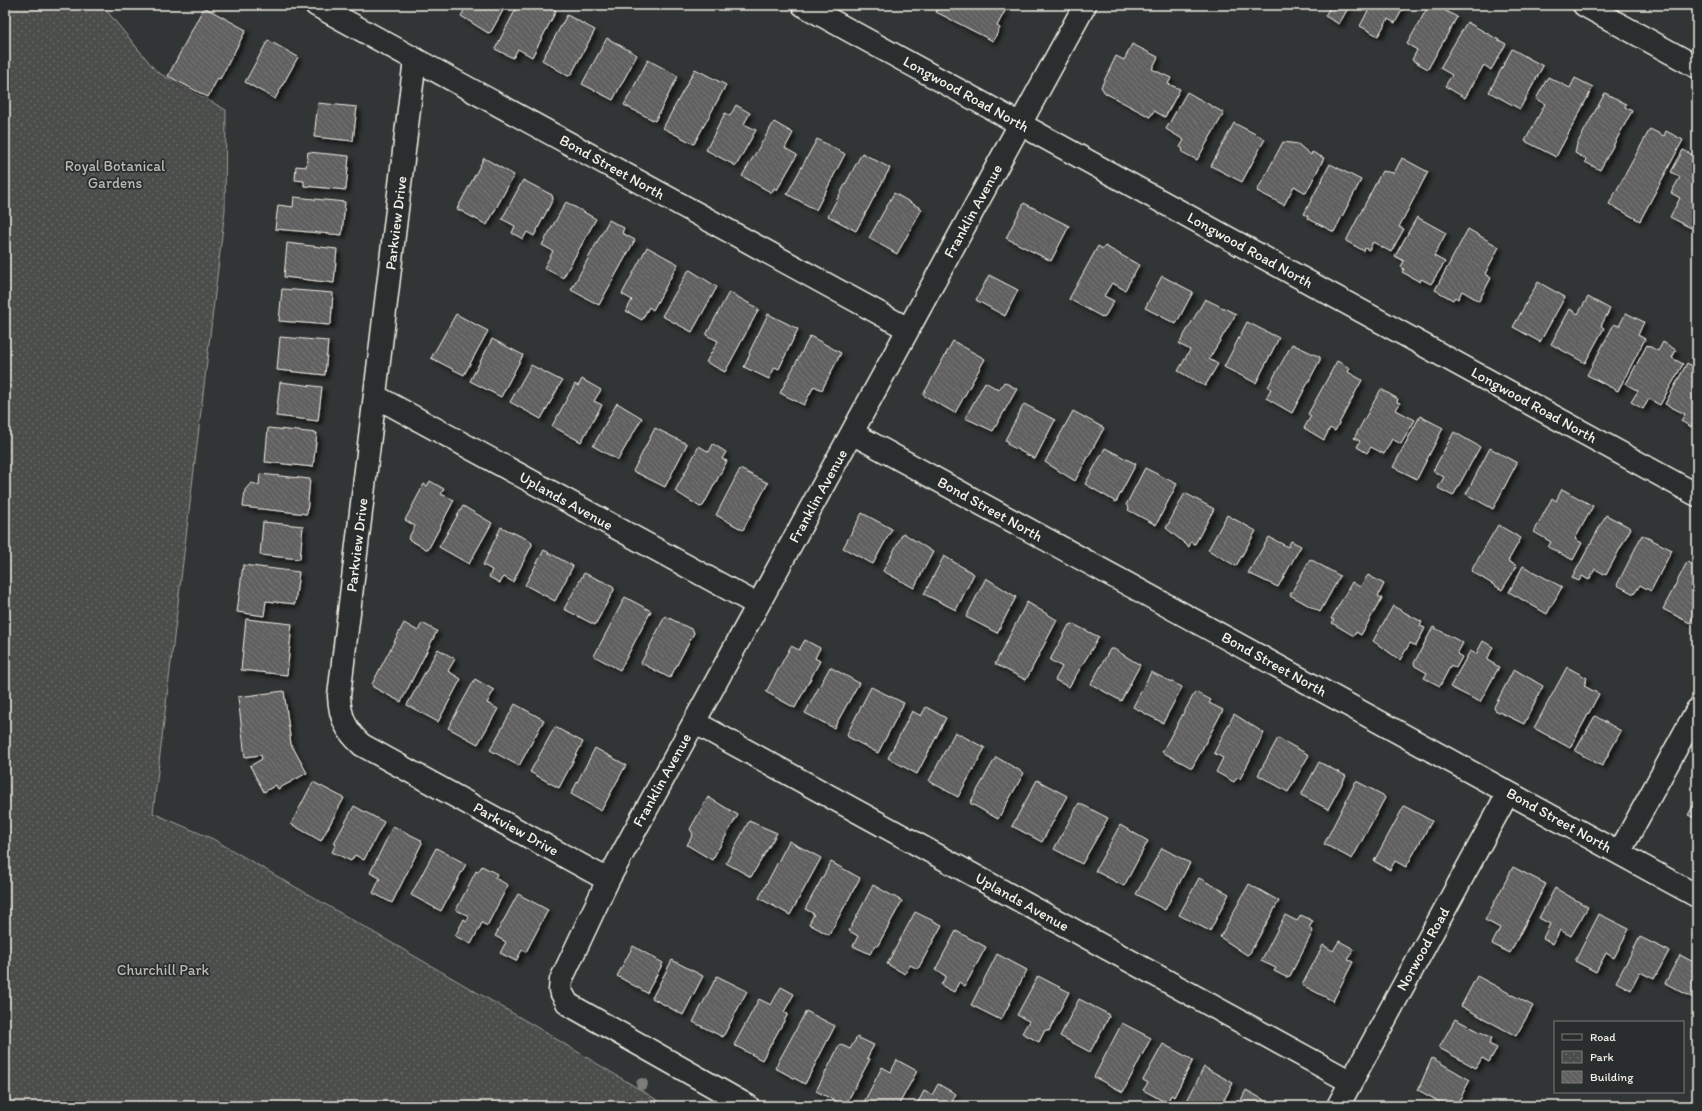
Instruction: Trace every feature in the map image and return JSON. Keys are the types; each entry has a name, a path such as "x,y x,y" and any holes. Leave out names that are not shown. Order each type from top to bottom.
{"street":[{"name":"Bond Street North","path":"316,5 908,329"},
{"name":"Longwood Road North","path":"803,5 1697,494"},
{"name":"Franklin Avenue","path":"748,1106 568,1004 560,990 561,980 608,880 1085,5"},
{"path":"1584,5 1697,67"},
{"name":"Parkview Drive","path":"415,59 339,696 340,712 344,724 352,736 362,745 608,880"},
{"name":"Uplands Avenue","path":"375,396 758,605"},
{"name":"Bond Street North","path":"852,433 1697,896"},
{"path":"1619,853 1697,710"},
{"name":"Uplands Avenue","path":"694,722 1351,1082"},
{"name":"Norwood Road","path":"1338,1106 1508,792"}],"green space":[{"path":"5,5 108,5 106,10 157,72 226,110 225,210 153,813 213,839 533,1025 667,1106 5,1106"}],"building":[{"path":"467,5 506,5 491,32 488,33 461,16"},
{"path":"518,5 556,5 554,10 556,11 532,57 518,49 513,58 495,49"},
{"path":"939,5 994,5 1005,11 997,26 1000,28 993,41 936,12"},
{"path":"1331,5 1350,5 1339,24 1325,16"},
{"path":"1366,5 1405,5 1395,23 1388,19 1378,36 1360,26 1370,7"},
{"path":"1429,5 1435,5 1457,17 1428,69 1412,60 1417,50 1407,44"},
{"path":"204,7 246,30 220,79 218,78 208,97 168,76"},
{"path":"567,15 595,30 571,75 568,76 542,60"},
{"path":"1467,22 1506,44 1491,70 1484,65 1465,98 1445,86 1452,75 1440,68"},
{"path":"607,38 637,55 613,100 582,84"},
{"path":"268,40 298,57 275,99 245,82"},
{"path":"1132,44 1158,57 1152,69 1171,78 1168,84 1180,89 1165,117 1154,111 1150,117 1105,93 1101,87 1116,56 1124,60"},
{"path":"1512,49 1543,66 1520,109 1489,92"},
{"path":"648,60 678,76 655,121 624,105"},
{"path":"695,69 726,85 694,144 663,128"},
{"path":"1548,77 1570,88 1575,78 1593,87 1556,157 1525,141 1545,104 1536,99"},
{"path":"1187,92 1224,113 1197,160 1182,152 1183,149 1180,147 1184,140 1166,129"},
{"path":"1605,93 1626,104 1625,107 1632,111 1600,170 1585,162 1586,159 1575,153 1577,144"},
{"path":"318,103 357,107 353,141 314,137"},
{"path":"736,105 750,113 744,124 756,130 736,166 706,150 725,113 730,116"},
{"path":"774,122 793,133 785,148 797,155 777,190 774,188 772,193 742,176"},
{"path":"1234,123 1265,139 1242,182 1211,166"},
{"path":"1650,129 1664,136 1666,131 1683,140 1640,221 1609,204"},
{"path":"817,139 845,154 816,210 787,194"},
{"path":"1283,142 1298,144 1311,155 1312,152 1324,158 1306,193 1294,186 1284,205 1257,191"},
{"path":"1683,150 1697,157 1697,217 1691,228 1670,217 1680,198 1671,193 1680,177 1671,172"},
{"path":"308,152 349,156 346,190 304,186 304,181 295,180 296,166 306,167"},
{"path":"862,153 890,168 856,231 828,216"},
{"path":"484,158 514,175 487,225 457,209"},
{"path":"1402,158 1428,172 1399,227 1404,229 1391,252 1373,242 1369,250 1365,248 1364,251 1346,241 1382,171 1394,173"},
{"path":"1330,164 1361,180 1334,232 1307,218 1308,216 1304,214"},
{"path":"523,180 552,195 553,199 534,236 527,232 523,239 512,233 515,226 502,219"},
{"path":"894,193 922,209 897,254 869,238"},
{"path":"294,197 345,202 342,235 275,229 278,205 293,207"},
{"path":"566,202 596,219 563,278 544,268 553,251 542,245"},
{"path":"1024,203 1069,226 1051,261 1006,238"},
{"path":"1417,217 1446,233 1434,256 1445,262 1431,284 1421,279 1420,282 1402,272 1404,269 1401,267 1404,261 1395,256"},
{"path":"609,220 624,228 622,233 635,240 599,305 571,290"},
{"path":"1468,229 1499,247 1485,274 1491,278 1479,301 1462,291 1458,299 1455,297 1453,300 1435,290"},
{"path":"287,243 337,249 334,283 284,277"},
{"path":"1098,246 1103,249 1105,246 1139,265 1125,290 1112,283 1104,296 1114,301 1104,318 1069,299"},
{"path":"647,247 678,264 653,310 649,307 642,320 626,311 632,300 622,294"},
{"path":"690,270 717,287 692,332 662,316"},
{"path":"989,275 1018,290 1005,316 976,300"},
{"path":"1162,276 1193,292 1176,324 1145,308"},
{"path":"1538,282 1565,297 1540,342 1513,327"},
{"path":"282,289 333,293 331,323 329,325 279,321"},
{"path":"729,292 759,309 725,372 706,362 718,341 706,335"},
{"path":"1588,297 1610,309 1601,326 1604,328 1585,363 1551,344 1570,309 1578,314"},
{"path":"1205,299 1236,314 1209,359 1218,364 1205,386 1178,371 1190,350 1179,344"},
{"path":"1626,313 1644,322 1638,335 1645,339 1618,391 1587,375 1614,324 1619,326"},
{"path":"456,314 488,331 464,375 431,358"},
{"path":"768,314 798,329 779,369 775,367 769,379 744,367 750,354 749,353"},
{"path":"1247,322 1279,338 1256,383 1224,367"},
{"path":"810,336 841,353 822,390 814,386 804,405 780,393"},
{"path":"280,337 328,341 325,375 277,370"},
{"path":"492,339 523,355 501,397 470,381"},
{"path":"953,341 985,359 955,413 923,395"},
{"path":"1663,342 1676,350 1672,358 1683,364 1660,405 1649,399 1643,409 1631,402 1638,391 1626,384 1647,345 1658,351"},
{"path":"1292,344 1320,357 1320,360 1292,413 1266,398 1271,389 1268,387"},
{"path":"1696,354 1697,415 1691,427 1681,421 1685,414 1665,404 1687,363 1690,365"},
{"path":"1337,361 1350,368 1348,372 1362,380 1335,431 1330,428 1324,440 1304,428 1311,416 1308,414"},
{"path":"531,365 562,381 541,419 510,402"},
{"path":"582,379 601,390 594,401 602,405 581,442 552,426 575,384 578,386"},
{"path":"280,382 322,387 318,421 276,416"},
{"path":"985,382 999,390 1004,382 1017,389 993,431 965,418"},
{"path":"1381,389 1398,399 1397,402 1400,403 1396,410 1415,420 1401,444 1392,439 1384,454 1371,447 1367,453 1357,447 1360,441 1354,438"},
{"path":"617,403 642,418 618,460 593,446"},
{"path":"1024,404 1055,420 1035,459 1007,444 1008,441 1005,440"},
{"path":"1073,411 1104,428 1075,481 1045,462"},
{"path":"1420,416 1443,428 1417,479 1393,467"},
{"path":"268,428 317,433 313,467 265,462"},
{"path":"655,428 687,444 665,487 633,471"},
{"path":"1454,432 1480,447 1453,496 1438,488 1444,477 1433,471"},
{"path":"713,444 726,452 722,459 727,461 703,506 700,507 675,491 699,446 709,452"},
{"path":"1105,448 1136,464 1116,502 1085,484"},
{"path":"1490,448 1517,463 1493,509 1466,494"},
{"path":"1145,468 1177,484 1156,525 1128,510 1129,508 1126,505"},
{"path":"740,469 768,483 743,530 716,515"},
{"path":"260,474 310,479 307,514 243,507 245,490 251,483 259,485"},
{"path":"430,481 444,489 441,494 454,500 428,550 408,539 415,526 405,520 424,484 427,486"},
{"path":"1562,489 1593,506 1575,539 1582,543 1573,560 1548,547 1551,542 1534,532 1552,498 1556,501"},
{"path":"1185,493 1214,509 1195,544 1191,542 1189,547 1166,528"},
{"path":"463,506 492,523 469,564 439,547"},
{"path":"862,513 892,529 873,564 843,548"},
{"path":"1227,515 1256,531 1236,566 1208,550"},
{"path":"1606,515 1631,528 1606,575 1595,569 1589,580 1582,576 1579,581 1572,578"},
{"path":"263,522 303,526 300,559 260,555"},
{"path":"1498,525 1521,538 1508,561 1517,566 1502,590 1471,571"},
{"path":"501,527 531,541 532,545 513,582 504,577 500,583 489,577 492,570 483,565"},
{"path":"903,533 933,552 914,588 883,571"},
{"path":"1642,535 1672,550 1651,591 1640,585 1634,594 1617,585"},
{"path":"1269,537 1288,547 1291,541 1301,546 1278,587 1248,573"},
{"path":"544,550 573,566 555,601 525,585"},
{"path":"944,556 974,574 956,610 924,594"},
{"path":"1310,559 1340,576 1320,612 1290,595"},
{"path":"1687,562 1697,567 1697,610 1690,623 1663,609"},
{"path":"243,565 299,572 295,604 266,601 264,616 237,612"},
{"path":"1523,566 1562,587 1547,614 1509,592"},
{"path":"584,573 613,586 614,590 595,625 564,609"},
{"path":"1368,575 1384,584 1378,596 1382,598 1361,635 1356,632 1354,636 1332,623 1334,620 1331,619 1352,582 1360,587"},
{"path":"986,578 1016,597 997,633 966,617"},
{"path":"625,597 651,611 620,670 594,656"},
{"path":"1027,602 1057,620 1026,680 995,664"},
{"path":"1393,606 1422,622 1420,626 1425,628 1416,646 1410,643 1400,660 1373,641"},
{"path":"665,616 693,630 694,633 670,678 641,663"},
{"path":"246,619 292,624 287,675 241,670"},
{"path":"404,623 418,631 422,623 437,631 401,702 373,687 372,684"},
{"path":"1073,624 1099,637 1069,687 1055,680 1062,667 1050,660 1069,625"},
{"path":"1433,627 1463,643 1457,654 1462,657 1456,668 1451,665 1440,686 1424,678 1427,673 1415,666 1414,663"},
{"path":"805,640 820,648 815,658 820,661 795,708 766,692 791,646 799,650"},
{"path":"1483,641 1493,647 1487,660 1499,667 1480,702 1450,687 1470,651 1476,654"},
{"path":"438,649 455,659 448,671 461,679 438,722 407,705"},
{"path":"1110,649 1114,649 1140,665 1121,701 1091,684"},
{"path":"830,667 859,683 834,728 805,713"},
{"path":"1567,667 1587,678 1584,686 1599,694 1570,748 1534,728"},
{"path":"1514,669 1543,686 1524,724 1495,710 1494,707"},
{"path":"1151,672 1182,687 1163,723 1133,707"},
{"path":"475,679 494,690 487,703 498,709 478,744 448,728"},
{"path":"871,687 904,703 878,753 848,737 847,734"},
{"path":"284,691 291,744 307,773 278,789 276,785 264,792 250,766 262,759 261,755 245,757 238,697"},
{"path":"1196,692 1211,700 1209,703 1223,710 1192,768 1162,752"},
{"path":"515,704 544,720 519,766 490,750"},
{"path":"926,707 946,718 917,774 888,758 912,711 921,716"},
{"path":"1234,714 1264,733 1240,779 1237,778 1234,782 1216,772 1223,758 1214,753"},
{"path":"1595,716 1621,731 1602,766 1575,751"},
{"path":"555,727 583,742 559,788 530,772"},
{"path":"955,732 985,748 958,797 929,781"},
{"path":"1278,738 1309,755 1288,792 1258,775"},
{"path":"595,748 626,765 601,811 571,794"},
{"path":"996,757 1024,773 998,819 970,803"},
{"path":"1319,762 1346,776 1328,809 1301,795"},
{"path":"1037,780 1067,796 1042,842 1012,826"},
{"path":"1356,781 1383,795 1385,798 1352,859 1324,844"},
{"path":"313,782 344,798 321,841 291,824"},
{"path":"708,797 738,815 712,860 687,845 693,834 690,829"},
{"path":"1697,799 1697,819 1688,815"},
{"path":"1079,803 1108,818 1082,864 1054,849"},
{"path":"354,806 384,822 364,860 355,855 351,861 332,852 336,844 334,843"},
{"path":"1404,806 1432,821 1406,867 1395,861 1390,870 1374,861"},
{"path":"749,821 777,833 751,877 726,863"},
{"path":"1120,825 1148,841 1124,886 1095,871"},
{"path":"393,826 421,840 422,843 392,903 373,893 380,878 370,873"},
{"path":"789,841 821,858 790,915 759,898"},
{"path":"436,848 466,864 441,911 411,895"},
{"path":"1162,848 1190,863 1165,910 1136,894"},
{"path":"831,862 860,878 829,935 809,924 814,914 805,909"},
{"path":"482,866 497,874 495,878 508,885 487,926 482,923 471,944 455,936 464,919 467,921 469,916 456,910 476,871 478,872"},
{"path":"1513,867 1546,884 1510,953 1492,944 1500,928 1485,920"},
{"path":"1199,878 1229,894 1210,931 1179,915"},
{"path":"1249,884 1279,901 1250,953 1247,955 1220,937"},
{"path":"873,885 902,901 877,947 875,945 870,954 853,946 858,936 849,931"},
{"path":"1555,888 1588,907 1571,936 1560,930 1553,944 1543,938 1550,924 1539,918"},
{"path":"518,894 548,910 526,952 522,950 516,961 500,953 506,942 495,936"},
{"path":"915,912 942,925 918,969 910,965 905,974 887,964"},
{"path":"1599,914 1629,929 1614,958 1606,953 1596,972 1575,961"},
{"path":"1285,915 1297,921 1301,915 1313,921 1309,928 1313,931 1290,976 1286,977 1274,971 1276,968 1261,961"},
{"path":"956,931 986,947 965,986 959,982 954,992 941,985 946,976 935,970"},
{"path":"1640,937 1669,951 1654,979 1640,972 1631,990 1616,982"},
{"path":"1339,941 1354,949 1348,960 1353,962 1333,1001 1302,985 1323,945 1333,951"},
{"path":"633,946 663,963 647,993 617,976"},
{"path":"997,954 1027,970 1001,1020 971,1005"},
{"path":"1680,955 1697,964 1697,1000 1665,983"},
{"path":"672,960 703,976 683,1015 652,998"},
{"path":"717,976 747,991 723,1037 693,1022"},
{"path":"1038,976 1069,992 1049,1031 1045,1030 1039,1042 1022,1033 1029,1021 1017,1015"},
{"path":"1477,976 1533,1006 1516,1036 1461,1006"},
{"path":"781,987 794,994 784,1012 788,1014 762,1060 734,1045 759,999 771,1005"},
{"path":"1079,999 1108,1014 1109,1017 1090,1052 1060,1036"},
{"path":"806,1011 835,1026 805,1084 775,1068"},
{"path":"1455,1019 1492,1038 1489,1044 1497,1048 1489,1062 1482,1058 1476,1068 1439,1048"},
{"path":"1122,1023 1151,1038 1123,1092 1094,1077"},
{"path":"857,1037 874,1045 867,1058 870,1059 845,1106 816,1091 840,1044 850,1049"},
{"path":"1163,1044 1193,1060 1174,1097 1171,1095 1167,1103 1143,1090 1148,1083 1143,1080"},
{"path":"1432,1058 1470,1080 1456,1106 1447,1106 1418,1090"},
{"path":"897,1060 917,1071 898,1106 862,1106 882,1067 891,1072"},
{"path":"1204,1067 1233,1083 1221,1106 1191,1106 1186,1103"},
{"path":"938,1084 956,1094 950,1105 951,1106 916,1106 924,1091 932,1095"},
{"path":"1246,1090 1275,1106 1238,1106"}],"park label":[{"name":"Royal Botanical Gardens","path":"115,174"},
{"name":"Churchill Park","path":"163,970"}]}
